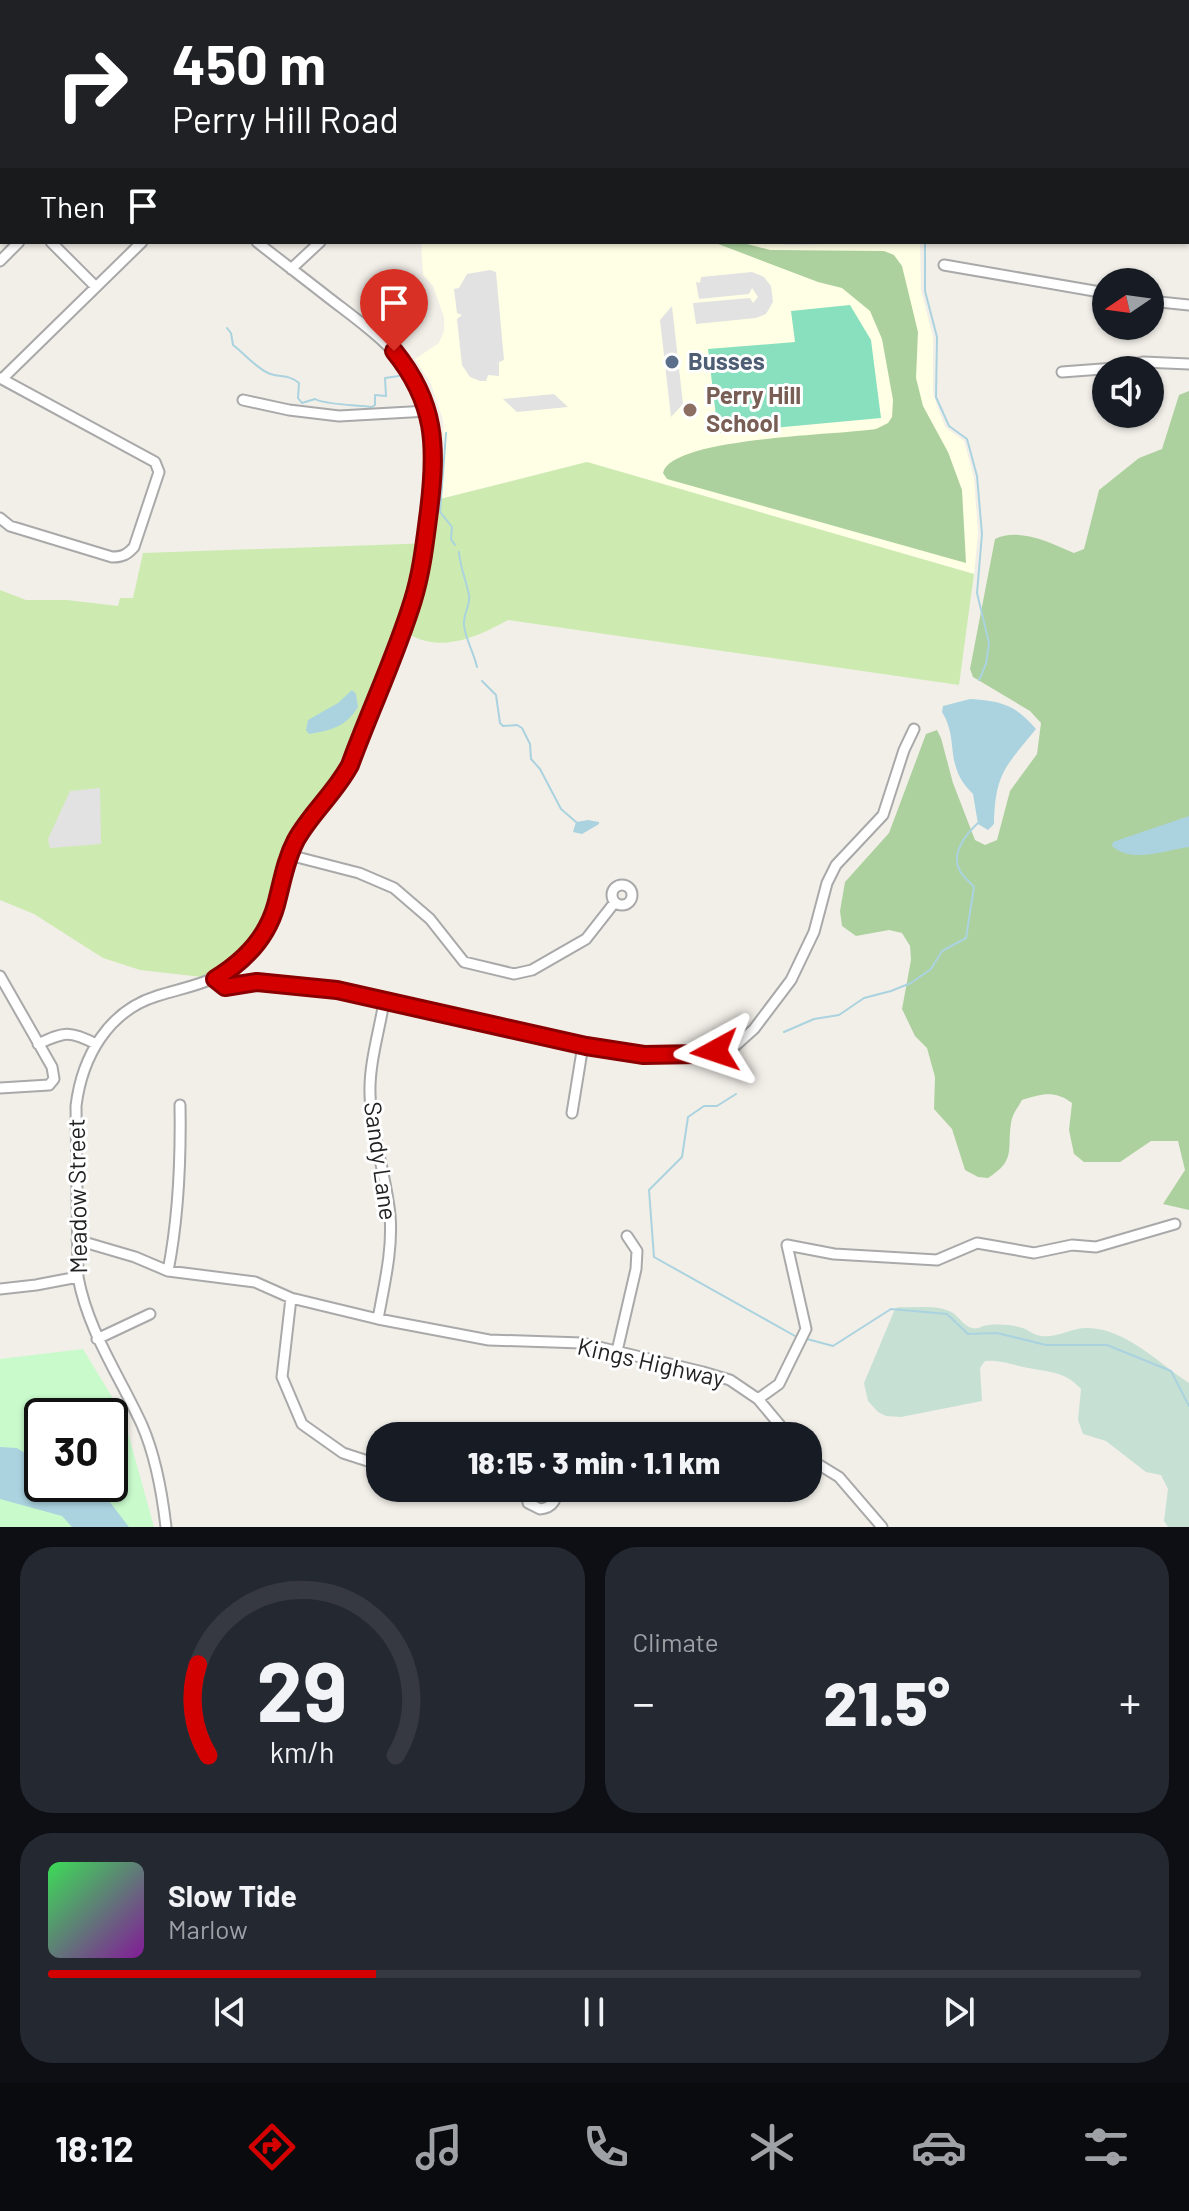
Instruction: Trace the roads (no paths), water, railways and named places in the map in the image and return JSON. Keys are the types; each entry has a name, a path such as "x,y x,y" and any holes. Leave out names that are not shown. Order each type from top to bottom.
{"street":[{"path":"0,261 17,244"},
{"path":"53,244 96,287"},
{"path":"0,518 10,526 112,557 128,554 134,547 159,466 1,378 140,244"},
{"path":"38,1044 62,1033 76,1034 96,1044 114,1022 134,1006 156,996 215,979 241,961 264,933 276,909 289,855 302,830 350,765 413,601 424,553 434,467 434,443 428,411 412,375 394,351 260,244"},
{"path":"291,269 318,244"},
{"path":"944,265 1092,291"},
{"path":"1164,302 1189,305"},
{"path":"1062,372 1115,368 1143,362 1189,364"},
{"path":"243,400 339,416 428,411"},
{"path":"0,534 10,526"},
{"path":"215,979 225,987 257,982 337,990 583,1045 644,1055 698,1054 734,1047 791,980 814,932 827,883 836,865 883,815 914,729"},
{"path":"289,855 359,873 394,888 430,919 464,962 514,974 532,970 586,939 615,902"},
{"path":"0,976 4,990 52,1067 54,1079 49,1085 0,1088"},
{"name":"Sandy Lane","path":"378,1319 389,1253 390,1218 370,1091 384,1002"},
{"name":"Meadow Street","path":"96,1044 84,1065 76,1106 78,1277 85,1310 97,1339 143,1427 156,1467 166,1527"},
{"path":"572,1113 583,1045"},
{"path":"168,1271 177,1226 181,1171 180,1105"},
{"path":"758,1399 779,1384 806,1329 787,1245 834,1254 937,1260 977,1243 1034,1253 1072,1245 1096,1247 1175,1224"},
{"path":"617,1351 636,1269 637,1251 627,1236"},
{"name":"Kings Highway","path":"77,1240 135,1257 168,1271 255,1282 291,1298 378,1319 489,1340 582,1343 730,1380 758,1399 777,1422"},
{"path":"0,1289 78,1277"},
{"path":"291,1298 282,1377 302,1424 343,1453 366,1460"},
{"path":"97,1339 150,1314"},
{"path":"822,1467 839,1477 882,1527"},
{"path":"528,1502 533,1508 543,1509 553,1502"}],"water":[{"path":"352,690 356,694 358,707 349,719 331,729 309,734 306,730 308,720 338,703"},
{"path":"970,699 1006,705 1036,729 1004,771 997,793 994,824 988,830 978,824 973,794 958,773 950,733 942,712 943,706"},
{"path":"1189,816 1189,847 1139,855 1112,846 1113,842"},
{"path":"588,820 599,824 582,834 573,832 576,822"},
{"path":"0,1447 17,1448 24,1452 24,1502 110,1502 129,1527 72,1527 62,1516 0,1499"}],"waterway":[{"path":"925,244 925,291 937,337 936,397 949,426 967,439 977,476 982,534 977,593 989,643 986,664 979,680"},
{"path":"227,328 233,345 259,367 299,383 298,398 302,403 315,399 372,407 375,405 375,395 386,396 385,378 399,376"},
{"path":"446,433 440,512 452,527 451,539 455,545"},
{"path":"459,552 469,599 465,630 477,667"},
{"path":"482,681 496,695 500,723 522,728 530,744 531,759 540,769 561,809 576,822"},
{"path":"784,1032 814,1019 839,1015 864,998 911,983 931,969 942,951 966,938 974,887 960,871 957,858 964,839 978,823"},
{"path":"736,1094 717,1106 704,1106 688,1117 682,1157 649,1190 654,1257 795,1336"},
{"path":"807,1339 833,1346 891,1309 947,1314 968,1334 997,1333 1046,1345 1107,1345 1171,1371 1189,1406"}],"place":[{"name":"Busses","path":"672,362"},
{"name":"Perry Hill School","path":"690,410"}]}
